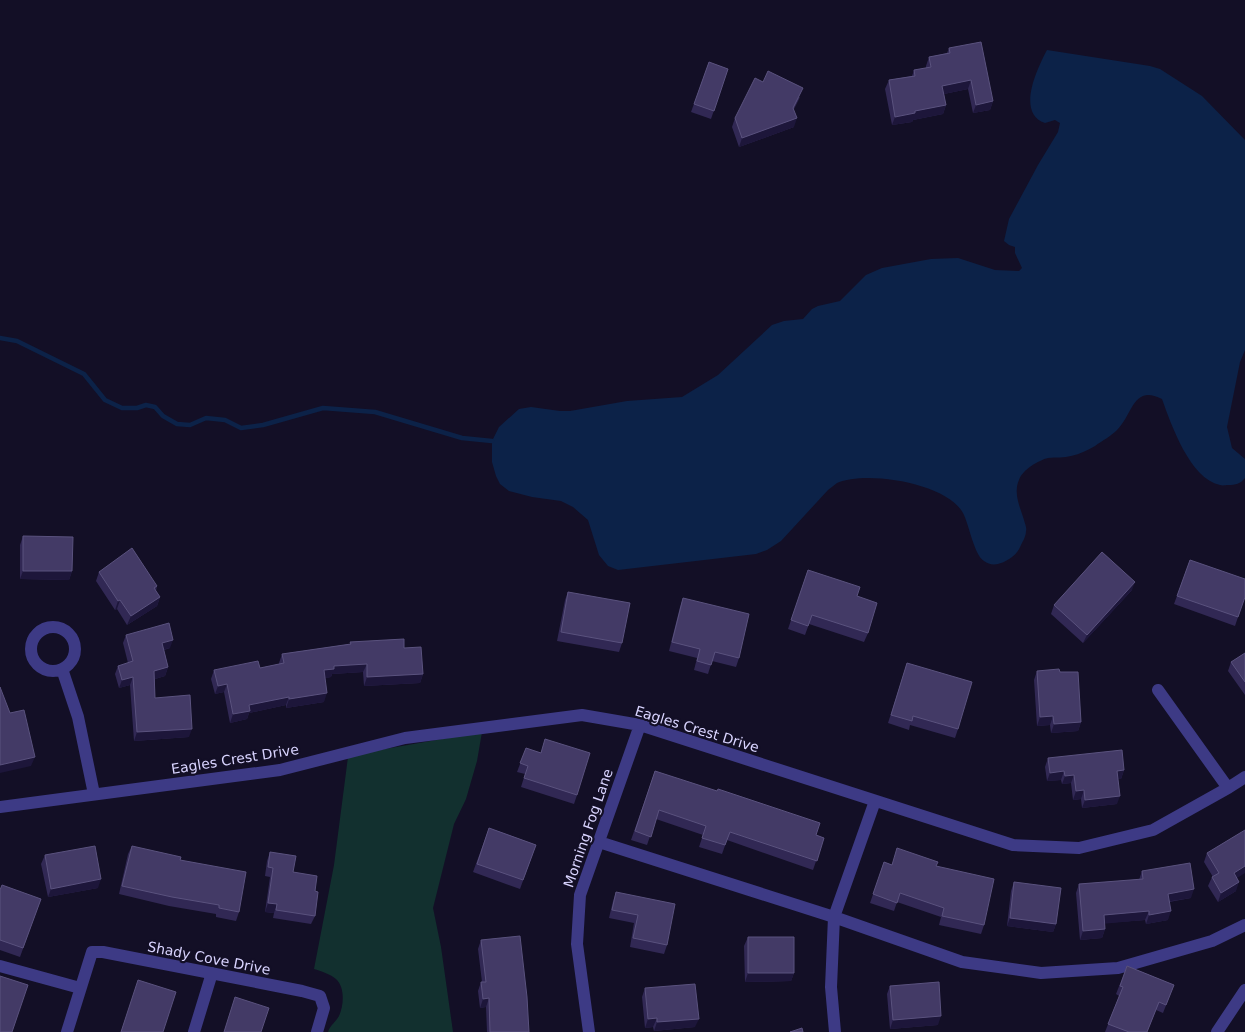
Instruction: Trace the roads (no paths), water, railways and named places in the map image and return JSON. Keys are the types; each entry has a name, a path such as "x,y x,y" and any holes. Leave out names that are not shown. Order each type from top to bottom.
{"street":[{"path":"62,670 78,717 94,794"},
{"path":"1158,690 1228,788"},
{"name":"Eagles Crest Drive","path":"0,806 280,770 405,738 582,715 640,725 1013,845 1079,848 1153,830 1245,778"},
{"name":"Morning Fog Lane","path":"589,1032 577,944 580,895 640,725"},
{"path":"835,1032 831,987 834,917 875,801"},
{"path":"599,842 834,917 962,962 1041,973 1118,968 1212,940 1245,925"},
{"name":"Shady Cove Drive","path":"80,988 92,952 102,952 320,996 324,1008 317,1032"},
{"path":"0,966 80,988 67,1032"},
{"path":"194,1032 212,973"},
{"path":"1217,1032 1245,990"}],"water":[{"path":"1047,50 1160,69 1202,96 1245,140 1245,350 1240,362 1227,427 1232,448 1245,459 1245,478 1241,482 1221,485 1209,481 1200,473 1191,462 1176,436 1162,399 1152,395 1145,395 1135,403 1117,430 1095,446 1074,455 1044,459 1031,466 1021,476 1017,490 1026,527 1025,537 1013,556 1002,563 995,564 987,563 980,558 963,513 954,503 941,494 905,482 867,478 850,479 837,483 828,490 781,541 767,550 756,554 618,570 608,566 599,555 588,520 573,507 561,501 532,497 509,491 500,484 492,462 492,441 499,427 519,409 531,407 570,411 627,401 682,397 718,375 772,325 784,321 803,319 812,309 818,306 840,301 866,275 882,268 931,259 958,258 995,270 1019,271 1022,268 1015,253 1015,247 1004,241 1009,219 1058,132 1060,123 1055,120 1045,123 1036,118 1030,101 1034,79"}],"waterway":[{"path":"0,338 17,341 84,374 105,400 122,408 137,408 146,405 155,407 163,416 177,424 190,425 206,418 225,420 241,428 263,425 323,408 375,412 462,438 492,441"}]}
